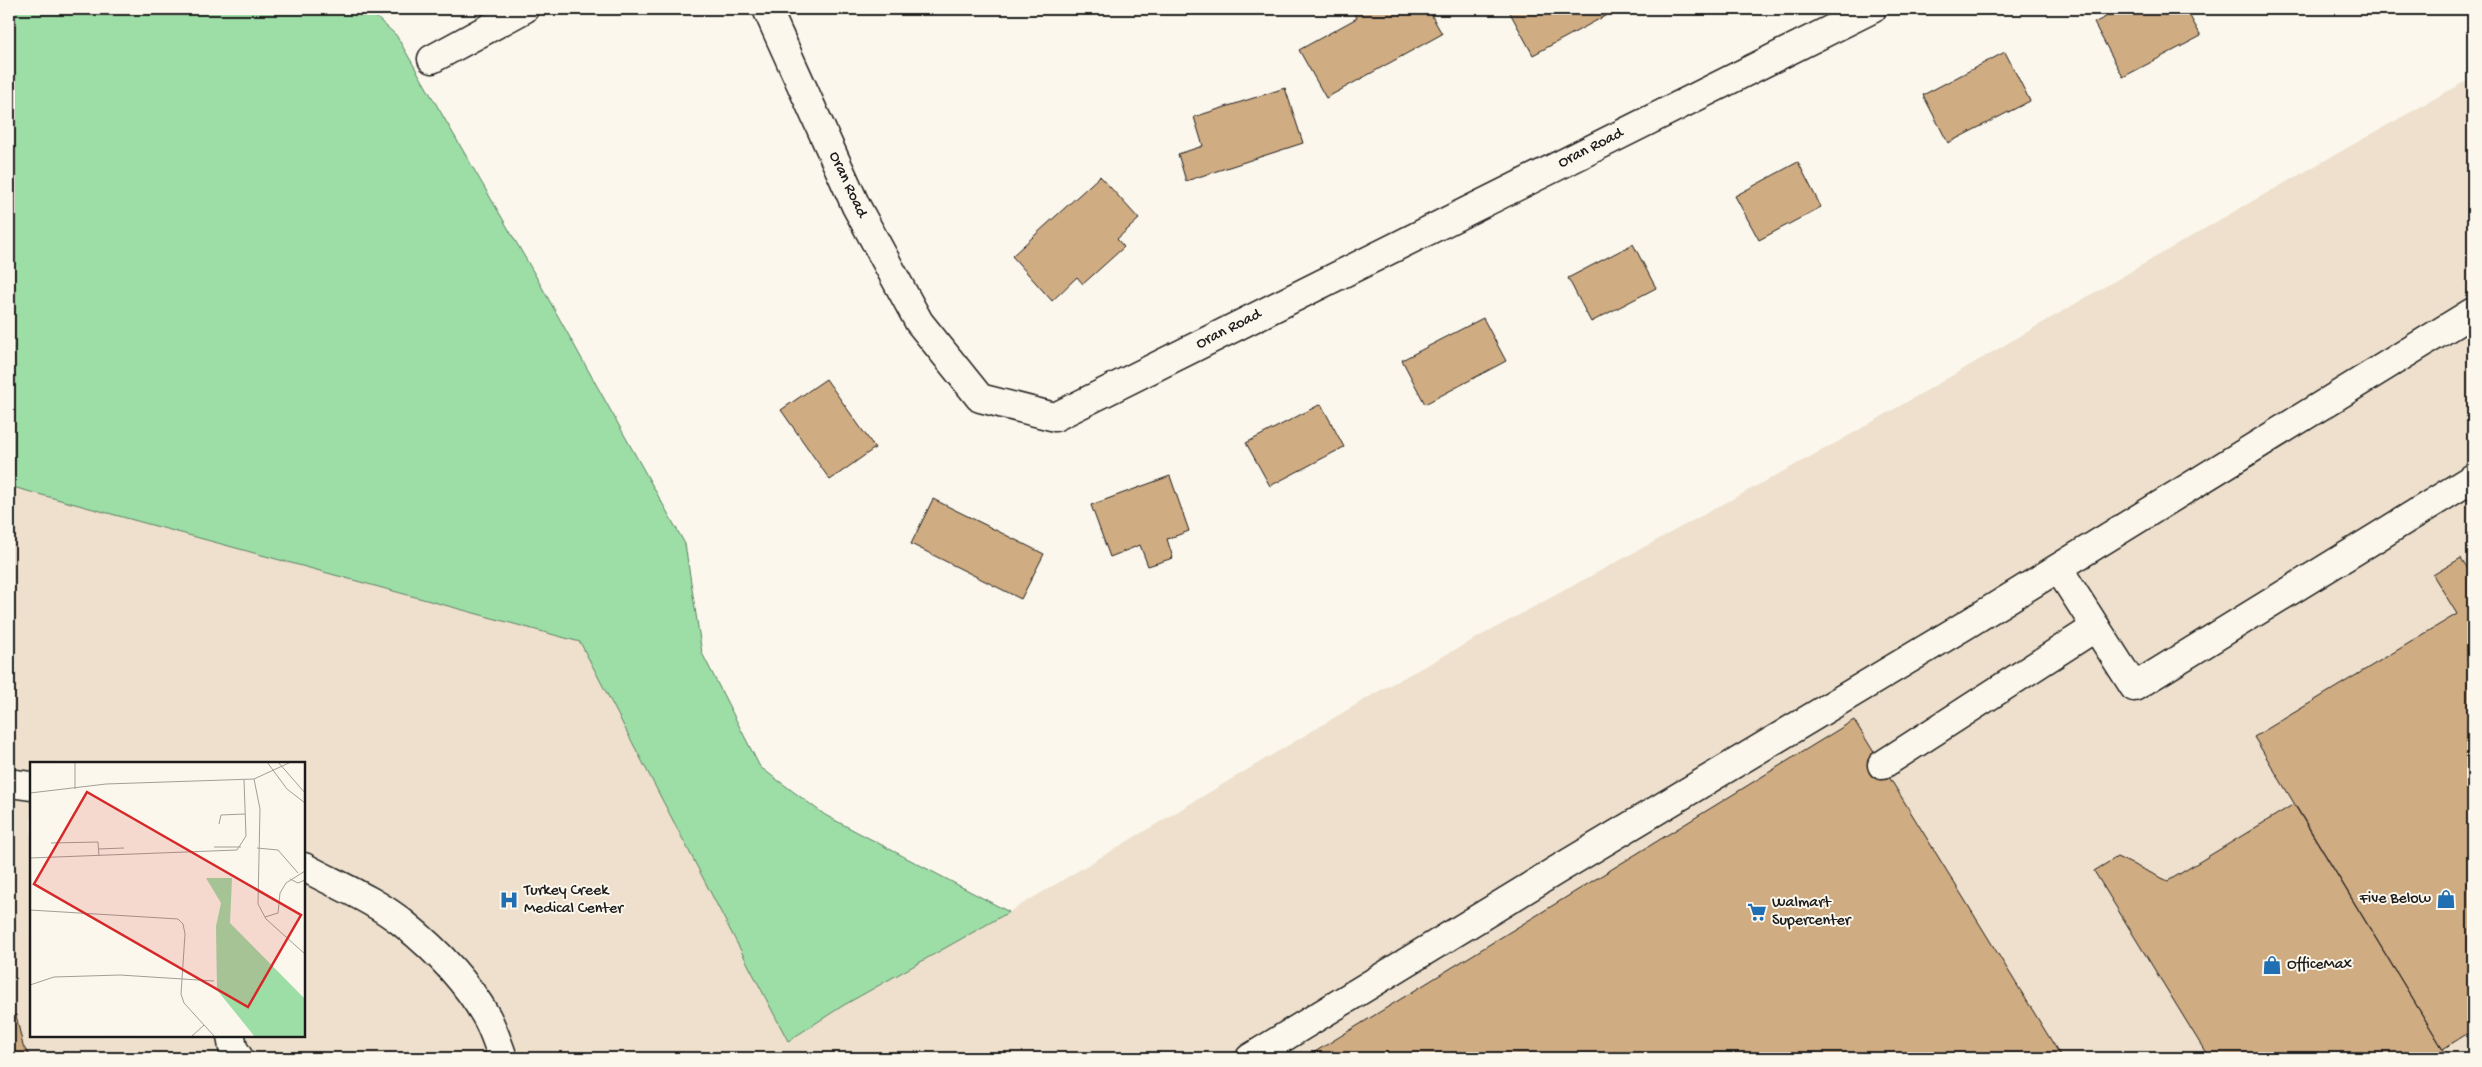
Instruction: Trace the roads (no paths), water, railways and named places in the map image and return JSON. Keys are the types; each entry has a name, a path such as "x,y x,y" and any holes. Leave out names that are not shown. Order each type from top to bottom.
{"street":[{"path":"432,59 524,9"},
{"name":"Oran Road","path":"767,9 856,206 920,322 980,398 1055,417 1872,9"},
{"path":"1250,1058 1557,870 2058,568 2473,312"},
{"path":"2058,568 2134,687 2473,478"},
{"path":"1882,765 2096,627"},
{"path":"9,783 30,786"},
{"path":"305,868 350,891 404,924 434,952 470,990 487,1017 503,1058"},
{"path":"231,1037 233,1048 239,1058"}],"place":[{"name":"Five Below","path":"2446,899"},
{"name":"Turkey Creek Medical Center","path":"509,900"},
{"name":"Walmart Supercenter","path":"1757,912"},
{"name":"OfficeMax","path":"2272,965"}]}
